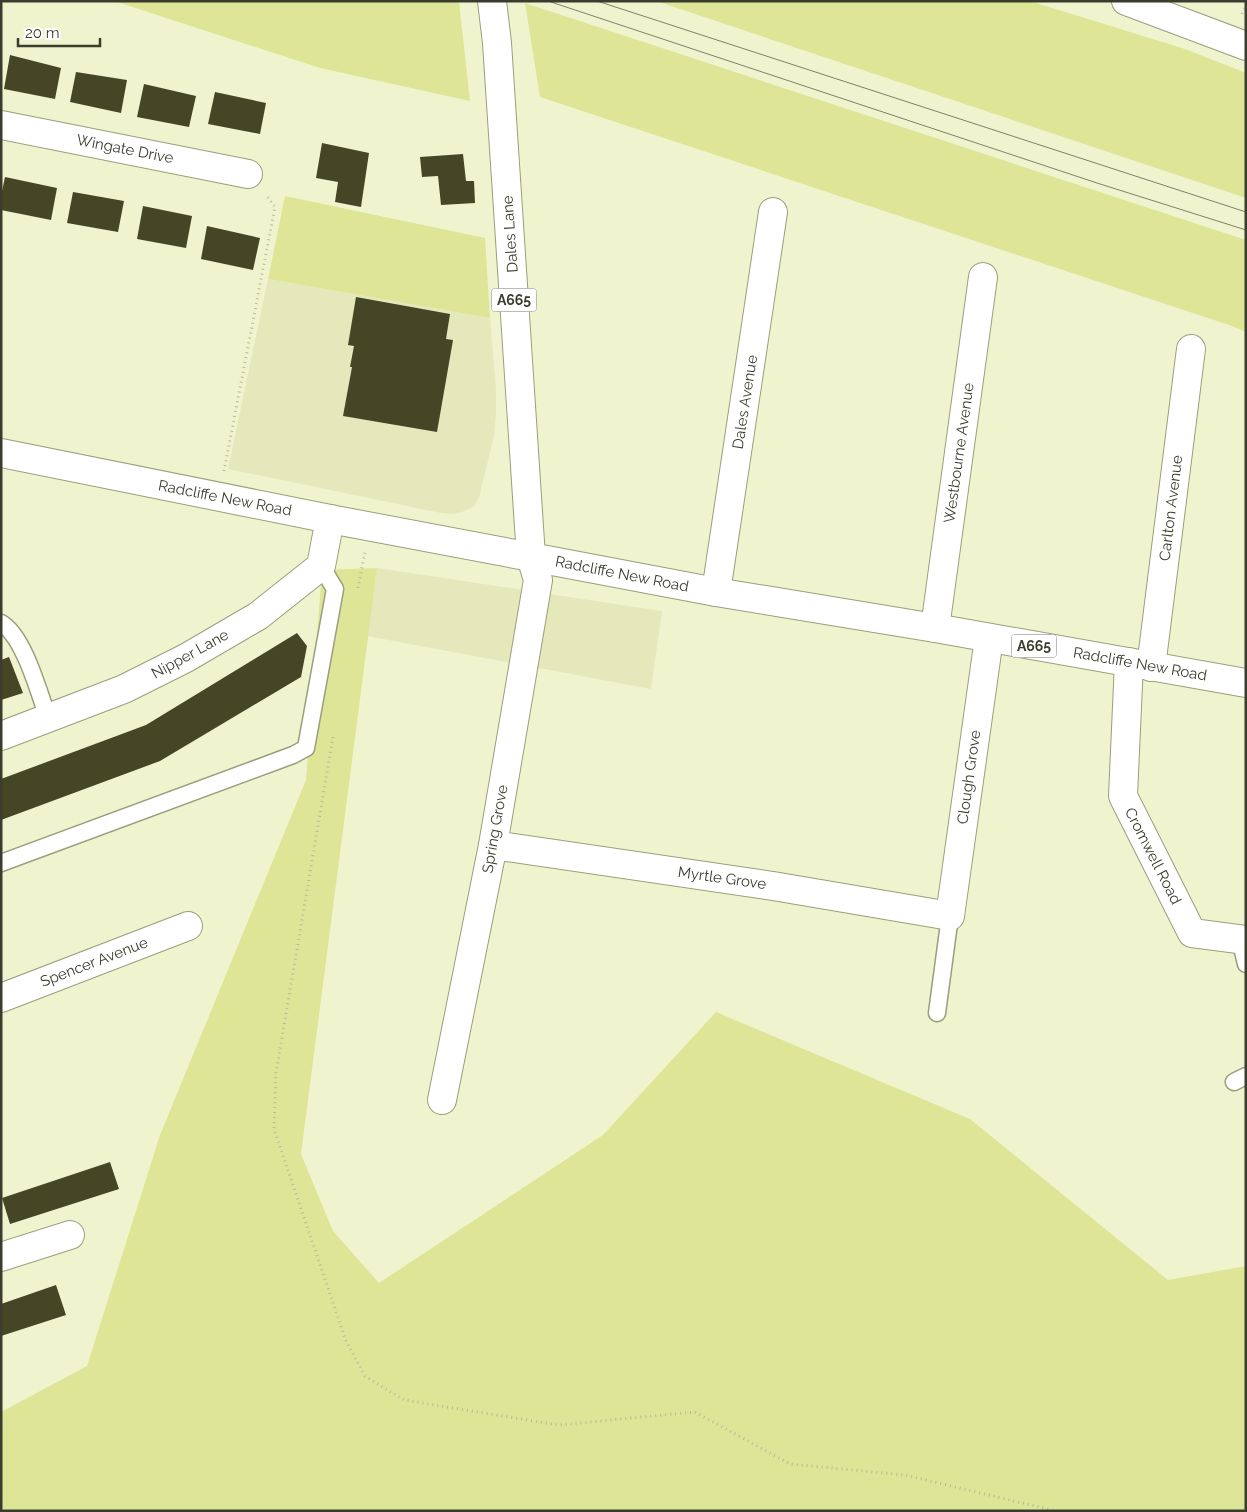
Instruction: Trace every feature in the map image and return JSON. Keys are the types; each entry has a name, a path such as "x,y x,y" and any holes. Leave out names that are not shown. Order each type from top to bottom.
{"street":[{"name":"Dales Lane","path":"492,1 497,43 531,557"},
{"path":"1126,1 1246,46"},
{"name":"Wingate Drive","path":"1,125 248,174"},
{"name":"Dales Avenue","path":"716,592 774,212"},
{"name":"Westbourne Avenue","path":"935,628 983,277"},
{"name":"Carlton Avenue","path":"1140,664 1191,349"},
{"name":"Radcliffe New Road","path":"1,453 330,519 716,592 935,628 1246,683"},
{"path":"321,566 330,519"},
{"name":"Spring Grove","path":"442,1100 492,845 538,580 531,557"},
{"name":"Nipper Lane","path":"1,736 124,689 186,658 258,616 321,566"},
{"name":"Clough Grove","path":"950,916 989,638"},
{"name":"Cromwell Road","path":"1140,664 1123,796 1192,933 1244,948"},
{"name":"Myrtle Grove","path":"492,845 772,886 950,916"},
{"name":"Spencer Avenue","path":"1,998 188,926"},
{"path":"1,1257 70,1235"}],"lane":[{"path":"1,863 293,755 306,748 335,589 321,566"},
{"path":"1,623 10,628 23,650 48,718"},
{"path":"937,1013 950,916"}],"path":[{"path":"218,496 275,207 248,174"},
{"path":"357,594 369,525"},
{"path":"334,731 276,1073 274,1129 346,1341 365,1376 404,1400 558,1426 694,1412 790,1464 905,1475 1056,1511"}],"shaded area":[{"path":"268,279 490,318 496,389 496,413 494,436 479,498 474,506 454,514 441,513 228,469"},
{"path":"377,568 662,611 651,689 367,636"}],"green space":[{"path":"114,1 459,1 470,101 320,68"},
{"path":"656,1 1030,1 1185,49 1246,73 1246,198"},
{"path":"525,3 1246,240 1246,332 540,97"},
{"path":"285,196 485,238 490,318 268,279"},
{"path":"377,568 301,1154 333,1231 379,1283 603,1135 716,1012 970,1119 1168,1280 1246,1266 1246,1511 1,1511 1,1412 87,1366 160,1135 306,780 322,570"}],"building":[{"path":"10,55 61,68 55,99 4,89"},
{"path":"76,72 127,80 121,113 70,102"},
{"path":"144,84 196,96 189,127 137,117"},
{"path":"215,92 266,103 260,134 208,124"},
{"path":"322,143 369,153 361,207 335,202 338,182 316,178"},
{"path":"463,154 466,181 474,181 475,203 441,205 438,176 422,177 420,157"},
{"path":"5,177 57,188 51,220 1,210 1,196"},
{"path":"73,192 124,201 118,232 67,223"},
{"path":"143,206 192,216 186,248 137,239"},
{"path":"207,226 260,238 253,270 201,259"},
{"path":"356,297 450,314 446,339 453,340 437,432 343,416 352,367 350,367 354,346 348,345"},
{"path":"297,633 307,646 301,677 160,761 1,820 1,779 146,725"},
{"path":"9,657 23,693 1,700 1,660"},
{"path":"110,1162 119,1189 10,1224 2,1198"},
{"path":"56,1285 66,1315 1,1336 1,1304"}],"tram line":[{"path":"548,1 1097,183 1246,230"},
{"path":"597,1 1246,212"}]}
